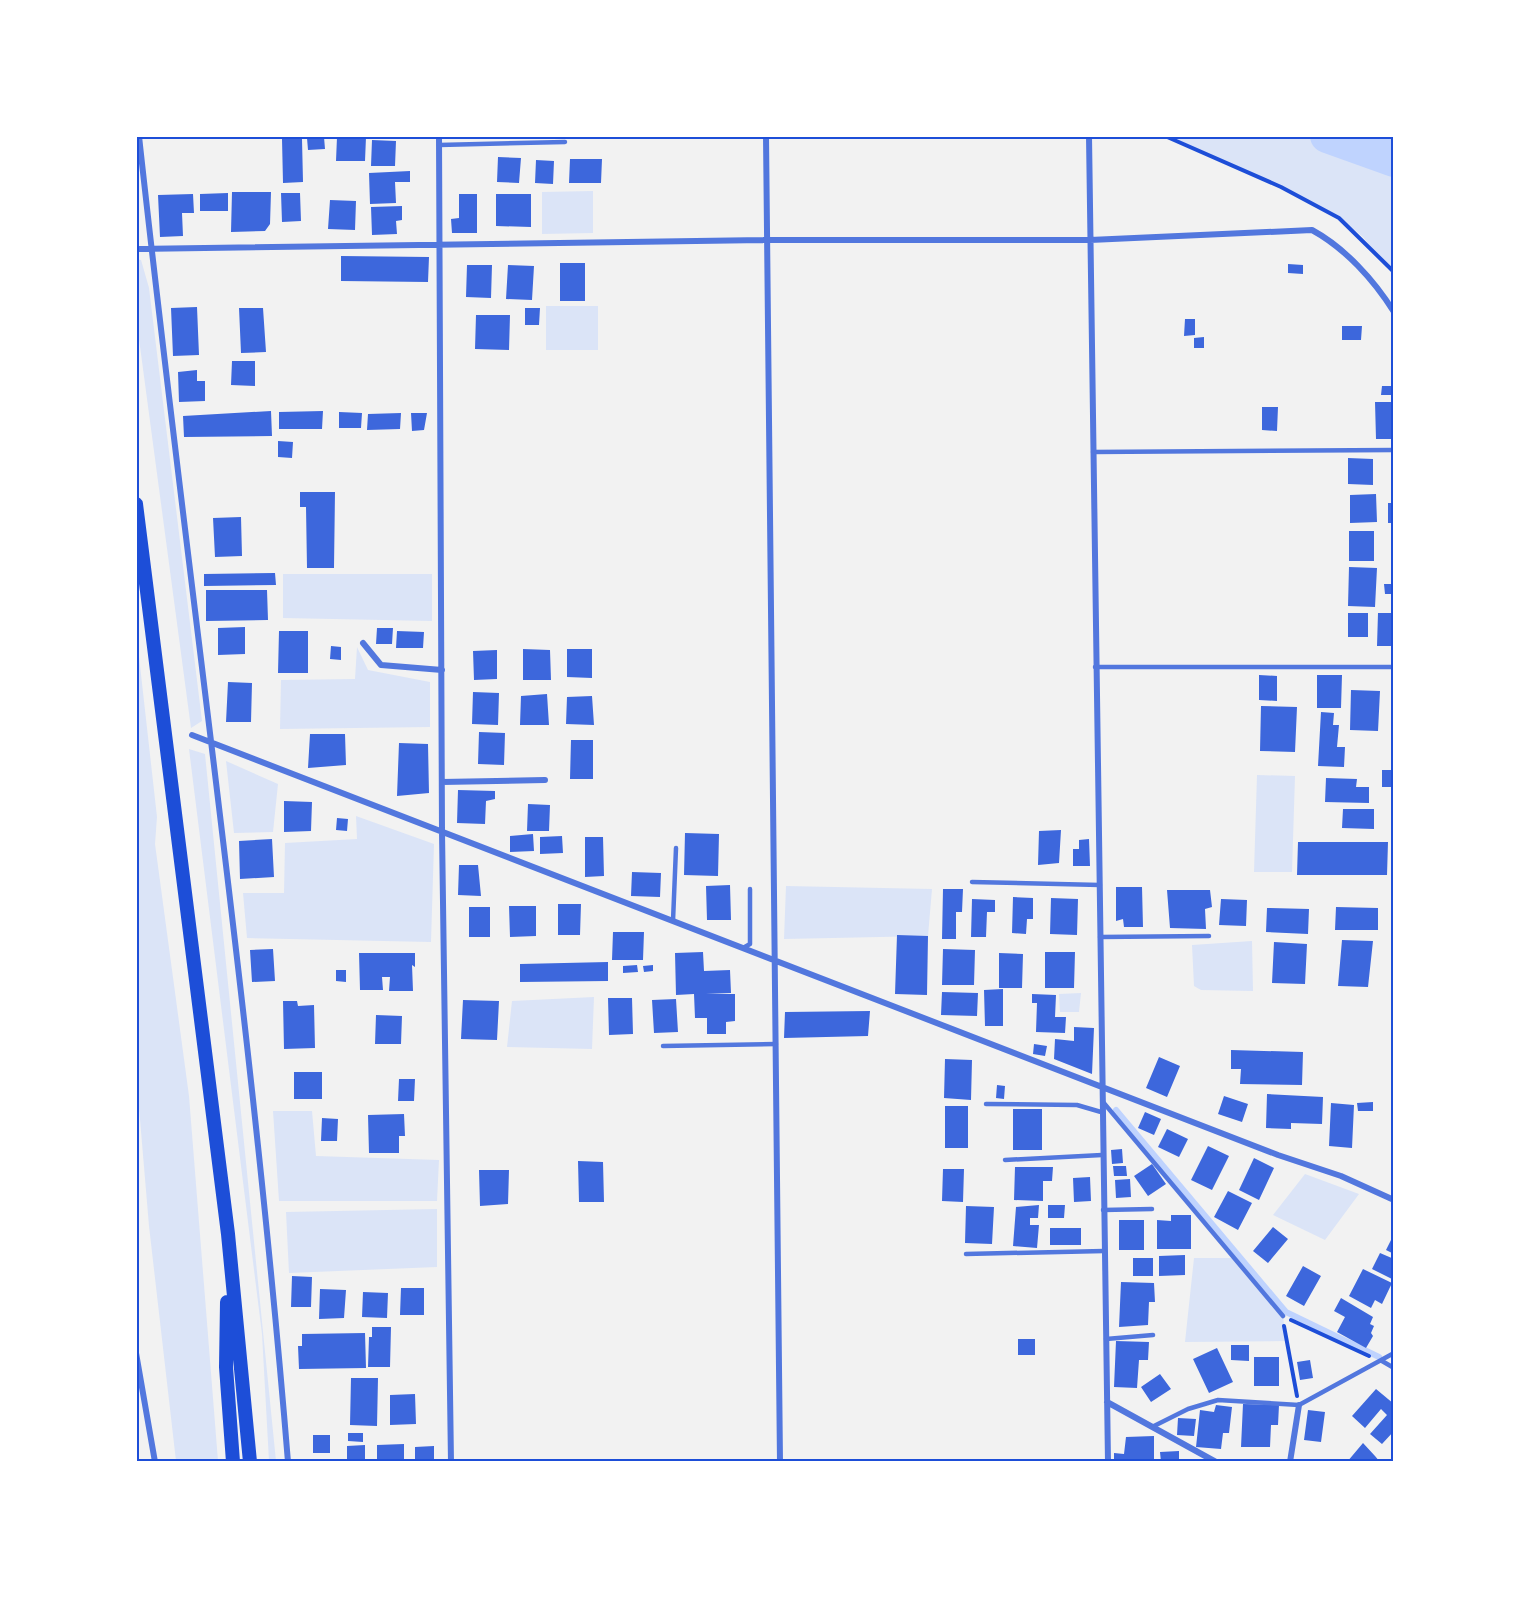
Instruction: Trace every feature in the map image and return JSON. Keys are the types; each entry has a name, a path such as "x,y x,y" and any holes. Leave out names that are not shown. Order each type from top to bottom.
{"highway":[{"path":"136,504 228,1234 250,1461"},
{"path":"228,1234 226,1367 233,1461"}],"street":[{"path":"139,136 213,743 272,1269 288,1461"},
{"path":"439,136 442,245 442,832 451,1461"},
{"path":"766,136 780,1461"},
{"path":"1089,136 1100,885 1100,1086 1108,1461"},
{"path":"136,249 767,240 1090,240 1312,230 1332,241 1382,293 1394,312"},
{"path":"363,643 381,665 442,670"},
{"path":"192,735 1278,1155 1341,1176 1394,1200"},
{"path":"442,782 545,780"},
{"path":"136,1353 155,1461"},
{"path":"1107,1402 1216,1461"},
{"path":"1290,1461 1299,1405"}],"lane":[{"path":"440,145 565,142"},
{"path":"1092,452 1394,450"},
{"path":"1095,667 1394,667"},
{"path":"673,921 676,848"},
{"path":"972,882 1100,885"},
{"path":"743,948 750,944 750,889"},
{"path":"1100,937 1209,936"},
{"path":"663,1046 776,1044"},
{"path":"1101,1100 1282,1316"},
{"path":"986,1104 1077,1105 1101,1112"},
{"path":"1005,1160 1102,1155"},
{"path":"1103,1210 1152,1209"},
{"path":"966,1254 1104,1251"},
{"path":"1106,1339 1153,1335"},
{"path":"1154,1426 1188,1409 1218,1400 1299,1405 1394,1353"},
{"path":"1382,1361 1394,1368"}],"path":[{"path":"1166,136 1281,187 1339,218 1394,272"},
{"path":"1282,1316 1382,1361"},
{"path":"1282,1316 1299,1405"}],"shaded area":[{"path":"1172,137 1350,137 1393,167 1393,275 1363,237 1335,214"},
{"path":"593,191 593,233 542,234 542,192"},
{"path":"136,259 141,260 149,288 202,721 191,728 137,324"},
{"path":"546,306 598,306 598,350 546,350"},
{"path":"283,574 432,574 432,621 283,618"},
{"path":"136,630 157,817 155,844 189,1096 218,1461 176,1461 149,1226 137,1084"},
{"path":"357,647 368,670 430,682 430,727 280,729 281,680 355,679"},
{"path":"189,749 205,754 276,1461 269,1461 262,1334"},
{"path":"226,761 278,784 273,832 234,833"},
{"path":"1257,775 1295,776 1292,872 1254,872"},
{"path":"356,816 434,844 431,942 247,938 243,893 284,893 285,843 357,839"},
{"path":"786,886 932,889 928,936 784,939"},
{"path":"1252,941 1253,991 1201,990 1194,986 1192,945"},
{"path":"1081,993 1079,1012 1060,1012 1059,994"},
{"path":"594,997 592,1049 507,1047 512,1001"},
{"path":"273,1111 312,1111 316,1156 439,1160 437,1201 279,1201"},
{"path":"1305,1174 1359,1194 1325,1240 1273,1215"},
{"path":"437,1209 437,1267 289,1273 286,1212"},
{"path":"1194,1258 1234,1258 1283,1316 1286,1341 1185,1342"}],"water":[{"path":"1352,137 1393,137 1393,167"}],"building":[{"path":"324,137 325,149 308,150 307,138"},
{"path":"337,137 366,137 365,161 336,161"},
{"path":"282,139 302,139 303,182 283,183"},
{"path":"372,140 396,141 395,166 371,166"},
{"path":"498,157 521,158 519,183 497,182"},
{"path":"570,159 602,159 601,183 569,183"},
{"path":"536,160 554,161 553,184 535,183"},
{"path":"410,171 410,182 395,182 396,203 370,204 369,173"},
{"path":"232,192 271,192 270,224 265,231 231,232"},
{"path":"228,193 228,211 200,211 200,194"},
{"path":"281,193 300,193 301,221 282,222"},
{"path":"193,194 194,213 182,213 183,236 160,237 158,195"},
{"path":"459,194 477,194 477,233 452,233 451,219 459,218"},
{"path":"496,194 531,194 531,227 496,226"},
{"path":"330,200 356,201 355,230 328,229"},
{"path":"402,206 402,220 396,221 397,234 372,235 371,207"},
{"path":"341,256 429,257 428,282 341,281"},
{"path":"560,263 585,263 585,301 560,301"},
{"path":"1288,264 1303,265 1303,274 1288,273"},
{"path":"467,265 492,265 491,298 466,297"},
{"path":"508,265 534,266 532,300 506,299"},
{"path":"197,307 199,355 173,356 171,308"},
{"path":"239,308 263,308 266,352 241,353"},
{"path":"525,308 540,308 539,325 525,325"},
{"path":"476,315 510,315 509,350 475,349"},
{"path":"1185,319 1195,319 1195,335 1184,336"},
{"path":"1342,326 1362,326 1361,340 1342,340"},
{"path":"1204,337 1204,348 1194,348 1194,338"},
{"path":"232,361 255,361 255,386 231,385"},
{"path":"197,370 197,381 205,381 205,401 179,402 178,372"},
{"path":"1382,386 1394,386 1394,395 1381,395"},
{"path":"1375,402 1394,402 1394,439 1376,439"},
{"path":"1262,407 1278,407 1277,431 1262,430"},
{"path":"271,411 272,436 184,437 183,416"},
{"path":"323,411 322,429 279,429 279,412"},
{"path":"339,412 362,413 361,428 339,428"},
{"path":"401,413 400,429 367,430 368,414"},
{"path":"411,413 427,413 424,430 412,431"},
{"path":"278,441 293,442 292,458 278,457"},
{"path":"1348,458 1373,459 1373,485 1348,484"},
{"path":"300,492 335,492 334,568 307,568 306,507 300,507"},
{"path":"1376,494 1377,522 1350,523 1350,495"},
{"path":"1388,503 1394,503 1394,523 1388,523"},
{"path":"241,517 242,556 215,557 213,518"},
{"path":"1349,531 1374,531 1374,561 1349,561"},
{"path":"1349,567 1377,568 1375,607 1348,606"},
{"path":"275,573 276,585 204,586 204,574"},
{"path":"1384,584 1394,584 1394,594 1385,594"},
{"path":"206,590 267,590 268,620 206,621"},
{"path":"1348,613 1368,613 1368,637 1348,637"},
{"path":"1378,613 1394,613 1394,646 1377,646"},
{"path":"245,627 245,654 218,655 218,628"},
{"path":"377,628 393,628 392,644 376,644"},
{"path":"279,631 308,631 308,673 278,673"},
{"path":"397,631 424,632 423,648 396,648"},
{"path":"331,646 341,647 341,660 330,659"},
{"path":"523,649 550,650 551,680 523,680"},
{"path":"567,649 592,649 592,678 567,677"},
{"path":"497,650 497,679 474,680 473,651"},
{"path":"1259,675 1277,676 1277,701 1259,700"},
{"path":"1317,675 1342,675 1341,708 1317,708"},
{"path":"228,682 252,683 251,722 226,722"},
{"path":"1351,690 1380,691 1378,731 1350,730"},
{"path":"473,692 499,693 498,725 472,724"},
{"path":"547,694 549,725 520,725 521,696"},
{"path":"592,696 594,725 566,724 567,697"},
{"path":"1261,706 1297,707 1295,752 1260,751"},
{"path":"1321,712 1334,713 1333,725 1339,725 1337,747 1345,747 1344,767 1318,766"},
{"path":"479,732 505,733 504,765 478,764"},
{"path":"310,734 345,734 346,765 308,768"},
{"path":"571,740 593,740 593,779 570,779"},
{"path":"399,743 428,744 429,793 397,796"},
{"path":"1382,770 1394,770 1394,787 1382,787"},
{"path":"1326,778 1357,779 1356,787 1369,787 1369,803 1325,802"},
{"path":"458,790 495,791 495,799 486,801 485,824 457,823"},
{"path":"284,801 312,802 311,831 284,832"},
{"path":"528,804 550,805 549,831 527,831"},
{"path":"1343,809 1374,809 1374,829 1342,828"},
{"path":"337,818 348,819 347,831 336,830"},
{"path":"1061,830 1059,863 1038,865 1039,831"},
{"path":"685,833 719,834 718,876 684,875"},
{"path":"533,834 534,851 510,852 510,836"},
{"path":"562,836 563,853 540,854 540,837"},
{"path":"585,837 603,837 604,876 585,877"},
{"path":"272,839 274,877 240,879 239,841"},
{"path":"1089,839 1090,866 1073,866 1073,849 1079,849 1079,840"},
{"path":"1298,842 1388,842 1387,875 1297,875"},
{"path":"459,865 478,865 481,896 458,895"},
{"path":"632,872 661,873 660,897 631,896"},
{"path":"730,885 731,920 707,920 706,886"},
{"path":"1116,887 1142,887 1143,927 1124,927 1123,919 1116,921"},
{"path":"943,889 963,889 962,912 956,912 956,939 942,939"},
{"path":"1167,890 1210,890 1212,907 1205,909 1206,929 1170,928"},
{"path":"1013,897 1033,898 1033,919 1027,919 1026,934 1012,933"},
{"path":"1051,898 1078,899 1077,935 1050,934"},
{"path":"972,899 995,900 995,912 987,912 986,937 971,937"},
{"path":"1221,899 1247,900 1246,926 1219,925"},
{"path":"558,904 581,904 580,935 558,935"},
{"path":"509,906 536,906 536,936 510,937"},
{"path":"469,907 490,907 490,937 469,937"},
{"path":"1336,907 1378,908 1378,930 1335,930"},
{"path":"1267,908 1309,909 1308,934 1266,932"},
{"path":"613,932 644,932 643,960 612,960"},
{"path":"897,935 928,936 927,995 895,994"},
{"path":"1342,940 1373,941 1368,987 1338,986"},
{"path":"1274,942 1307,944 1305,984 1272,983"},
{"path":"273,949 275,981 252,982 250,950"},
{"path":"943,949 975,950 974,985 942,985"},
{"path":"703,952 704,971 730,970 731,993 706,994 735,994 735,1021 726,1022 726,1034 707,1034 707,1018 695,1018 694,994 676,995 675,953"},
{"path":"1045,952 1075,952 1074,988 1045,988"},
{"path":"359,953 415,953 415,967 412,965 413,991 389,991 390,977 382,977 383,990 360,990"},
{"path":"999,953 1023,954 1022,988 999,988"},
{"path":"608,962 608,981 520,982 520,964"},
{"path":"637,965 638,972 623,973 623,966"},
{"path":"653,965 653,971 644,972 643,966"},
{"path":"336,970 346,970 346,982 336,981"},
{"path":"1003,989 1003,1026 985,1026 984,990"},
{"path":"942,992 978,993 977,1016 941,1015"},
{"path":"1032,994 1056,995 1055,1017 1066,1017 1065,1033 1036,1032 1037,1003 1032,1003"},
{"path":"608,998 632,998 633,1034 609,1035"},
{"path":"676,999 678,1032 654,1033 652,1000"},
{"path":"463,1000 499,1001 497,1040 461,1039"},
{"path":"283,1001 297,1001 298,1006 314,1005 315,1048 284,1049"},
{"path":"870,1011 868,1036 784,1038 785,1012"},
{"path":"376,1015 402,1016 401,1044 375,1044"},
{"path":"1074,1027 1094,1028 1092,1074 1054,1059 1055,1039 1074,1041"},
{"path":"1034,1044 1047,1046 1045,1056 1033,1054"},
{"path":"1231,1050 1303,1052 1302,1085 1240,1084 1241,1069 1231,1069"},
{"path":"1159,1057 1180,1066 1167,1097 1146,1088"},
{"path":"945,1059 972,1060 971,1100 944,1098"},
{"path":"294,1072 322,1072 322,1099 294,1099"},
{"path":"399,1079 415,1079 414,1101 398,1101"},
{"path":"997,1085 1005,1086 1004,1099 996,1098"},
{"path":"1267,1094 1323,1097 1322,1124 1291,1123 1291,1129 1266,1128"},
{"path":"1224,1096 1248,1104 1242,1122 1218,1114"},
{"path":"1373,1102 1373,1111 1358,1111 1357,1103"},
{"path":"1331,1103 1354,1105 1352,1148 1329,1146"},
{"path":"945,1106 968,1106 968,1148 945,1148"},
{"path":"1013,1109 1042,1109 1042,1150 1013,1150"},
{"path":"1145,1112 1161,1119 1154,1135 1138,1128"},
{"path":"404,1114 405,1136 399,1136 399,1153 369,1153 368,1115"},
{"path":"322,1118 338,1119 337,1141 321,1141"},
{"path":"1167,1129 1188,1139 1179,1157 1158,1147"},
{"path":"1208,1146 1229,1156 1212,1190 1191,1180"},
{"path":"1122,1149 1123,1163 1112,1164 1111,1150"},
{"path":"1254,1158 1274,1168 1259,1200 1239,1190"},
{"path":"578,1161 603,1162 604,1202 579,1202"},
{"path":"1152,1164 1166,1184 1148,1196 1134,1176"},
{"path":"1113,1166 1126,1166 1127,1176 1114,1176"},
{"path":"1015,1167 1053,1167 1052,1181 1043,1181 1043,1201 1014,1200"},
{"path":"943,1169 964,1169 963,1202 942,1201"},
{"path":"479,1170 509,1170 508,1204 480,1206"},
{"path":"1090,1177 1091,1201 1074,1202 1073,1178"},
{"path":"1130,1179 1131,1197 1116,1198 1115,1180"},
{"path":"1228,1191 1252,1203 1238,1230 1214,1217"},
{"path":"1039,1205 1038,1218 1030,1218 1030,1225 1039,1225 1037,1248 1013,1246 1016,1207"},
{"path":"1048,1205 1065,1205 1064,1218 1048,1218"},
{"path":"966,1206 994,1207 992,1244 965,1243"},
{"path":"1171,1215 1191,1215 1191,1249 1157,1249 1157,1220 1171,1221"},
{"path":"1119,1220 1144,1220 1144,1250 1119,1250"},
{"path":"1273,1227 1288,1239 1268,1263 1253,1251"},
{"path":"1050,1228 1081,1228 1081,1245 1050,1245"},
{"path":"1394,1234 1394,1254 1386,1250"},
{"path":"1380,1253 1394,1259 1394,1280 1372,1269"},
{"path":"1185,1255 1185,1275 1159,1276 1159,1256"},
{"path":"1133,1258 1153,1258 1153,1276 1133,1276"},
{"path":"1303,1266 1321,1276 1304,1306 1286,1296"},
{"path":"1363,1269 1392,1283 1382,1304 1375,1300 1371,1308 1349,1296"},
{"path":"292,1276 312,1277 311,1307 291,1307"},
{"path":"1121,1282 1154,1283 1155,1302 1149,1302 1148,1325 1119,1327"},
{"path":"401,1288 424,1288 424,1315 400,1315"},
{"path":"320,1289 346,1290 344,1318 319,1319"},
{"path":"363,1292 388,1293 387,1318 362,1317"},
{"path":"1341,1298 1373,1317 1370,1324 1374,1326 1371,1333 1373,1336 1366,1348 1337,1332 1345,1317 1334,1311"},
{"path":"372,1327 391,1327 390,1367 368,1367 369,1337 372,1337"},
{"path":"365,1333 366,1368 299,1369 298,1346 302,1346 302,1334"},
{"path":"1018,1339 1035,1339 1035,1355 1018,1355"},
{"path":"1116,1341 1149,1342 1148,1360 1139,1360 1137,1388 1114,1387"},
{"path":"1231,1345 1249,1345 1249,1361 1231,1360"},
{"path":"1217,1348 1233,1382 1209,1393 1193,1359"},
{"path":"1254,1357 1279,1357 1279,1386 1254,1386"},
{"path":"1310,1360 1313,1378 1300,1380 1297,1362"},
{"path":"1160,1374 1171,1389 1151,1402 1141,1387"},
{"path":"351,1378 378,1378 377,1426 350,1425"},
{"path":"1376,1389 1394,1404 1394,1431 1382,1444 1370,1434 1387,1415 1381,1409 1365,1428 1352,1416"},
{"path":"415,1394 416,1424 390,1425 390,1395"},
{"path":"1243,1404 1279,1405 1278,1425 1271,1425 1270,1447 1241,1447"},
{"path":"1216,1405 1232,1407 1229,1433 1223,1433 1221,1449 1196,1447 1200,1410 1214,1412"},
{"path":"1308,1410 1325,1412 1321,1442 1304,1440"},
{"path":"1178,1418 1196,1419 1194,1436 1177,1435"},
{"path":"348,1433 363,1433 363,1442 348,1441"},
{"path":"313,1435 330,1435 330,1453 313,1453"},
{"path":"1154,1436 1154,1462 1114,1462 1114,1453 1124,1454 1126,1437"},
{"path":"1363,1443 1375,1456 1380,1462 1347,1462"},
{"path":"404,1444 404,1462 377,1462 377,1445"},
{"path":"365,1445 365,1462 347,1462 347,1446"},
{"path":"434,1446 434,1462 415,1462 415,1447"},
{"path":"1179,1451 1179,1462 1161,1462 1160,1452"}],"waterway":[{"path":"1327,136 1394,160"},
{"path":"1116,1110 1286,1312 1379,1357"}]}
